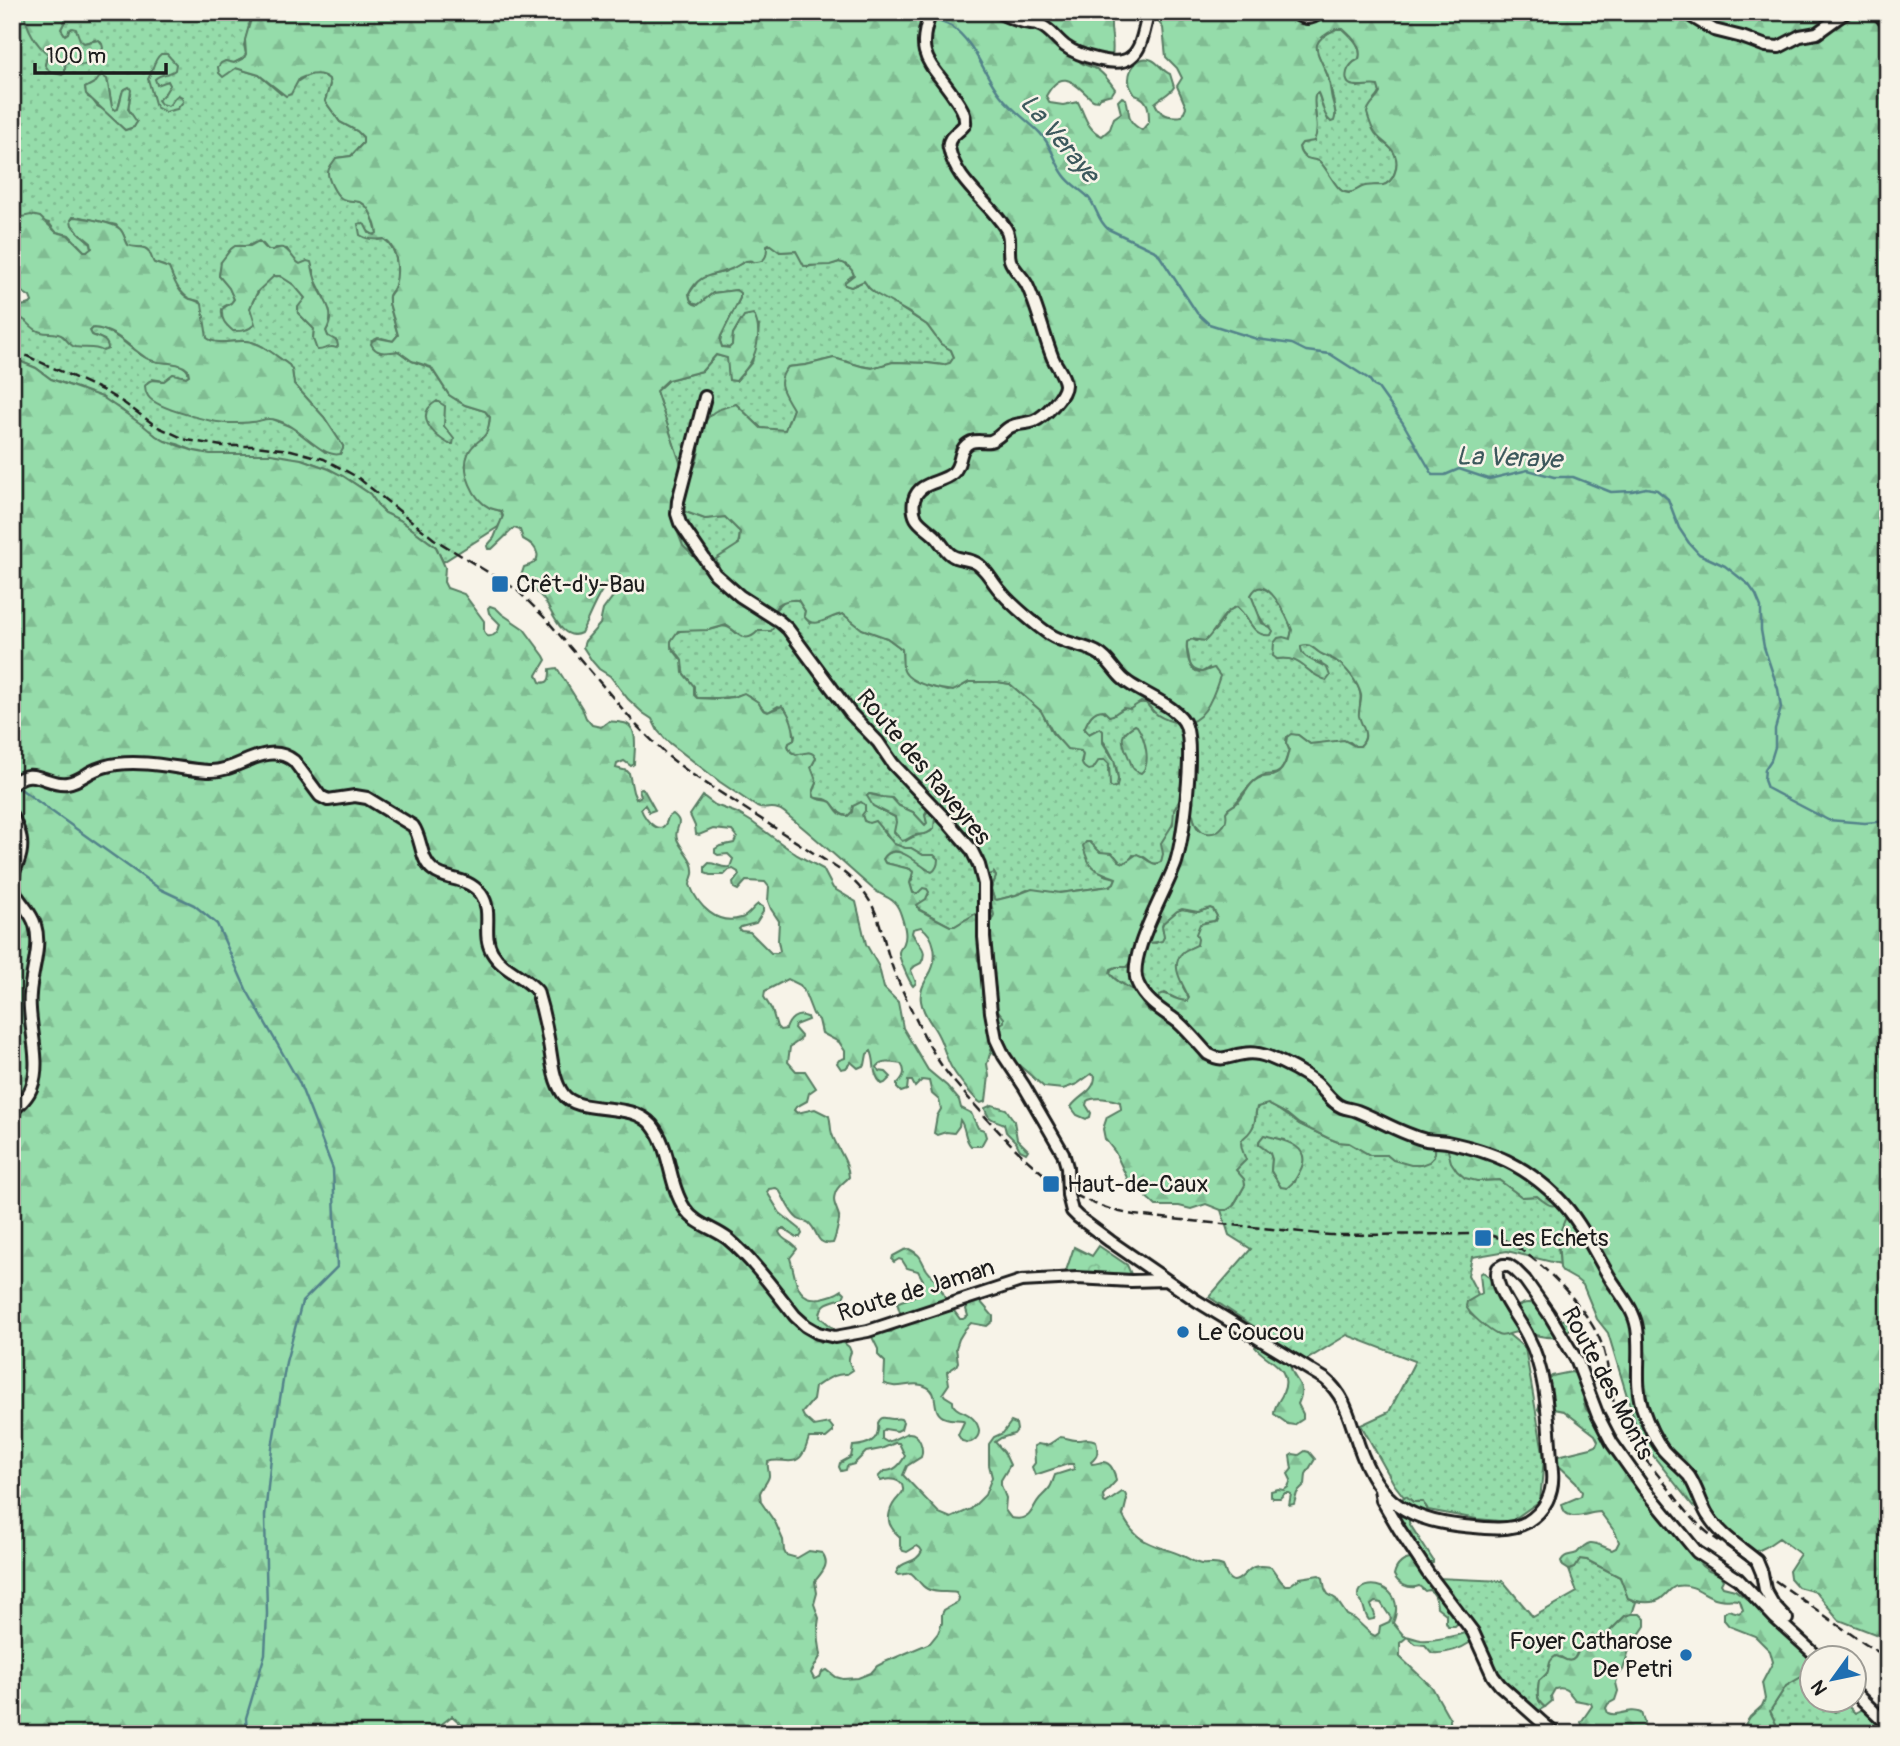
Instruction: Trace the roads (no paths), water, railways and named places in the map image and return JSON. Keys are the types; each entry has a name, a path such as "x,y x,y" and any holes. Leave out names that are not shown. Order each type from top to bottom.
{"street":[{"path":"932,12 925,29 924,49 929,64 953,95 965,117 962,130 950,139 948,148 966,183 1005,228 1010,243 1010,260 1026,283 1041,318 1051,355 1065,383 1060,397 1038,419 1014,425 993,440 968,443 963,448 958,468 952,474 920,489 913,510 918,521 937,538 947,552 976,562 990,575 1002,593 1047,633 1059,640 1098,652 1121,677 1183,719 1189,760 1180,846 1176,863 1147,928 1135,970 1136,982 1157,1008 1176,1021 1208,1054 1226,1059 1249,1053 1277,1060 1316,1083 1339,1106 1407,1134 1460,1145 1503,1158 1534,1177 1559,1199 1583,1229 1607,1274 1633,1313 1638,1338 1639,1396 1654,1436 1690,1478 1715,1526 1757,1561 1765,1590 1773,1604 1790,1622 1796,1637"},
{"path":"998,12 1022,22 1040,25 1071,50 1117,63 1124,62 1138,50 1149,12"},
{"path":"1293,12 1302,19 1312,18 1320,12"},
{"path":"1684,12 1714,30 1766,46 1780,47 1801,36 1817,33 1846,12"},
{"path":"1878,12 1888,25"},
{"name":"Route des Raveyres","path":"705,397 678,500 677,514 680,523 724,583 779,621 793,635 851,714 971,849 984,884 984,937 990,1012 996,1039 1063,1153 1067,1167 1070,1206 1078,1217 1169,1283"},
{"name":"Route de Jaman","path":"12,785 20,778 34,776 66,784 94,770 125,763 218,771 266,753 279,753 294,761 320,796 328,800 355,796 367,798 413,826 418,833 427,863 433,870 465,881 480,894 488,911 488,941 492,954 506,968 529,980 537,991 557,1083 564,1097 593,1107 634,1112 650,1123 658,1134 687,1212 736,1247 795,1316 818,1333 835,1337 868,1331 1021,1281 1077,1278 1169,1283"},
{"path":"12,816 20,833 22,846 14,871 13,888 32,916 37,945 30,995 34,1080 28,1094 12,1111"},
{"name":"Route des Monts","path":"1169,1283 1333,1385 1345,1405 1372,1477 1395,1503 1411,1514 1429,1521 1488,1528 1515,1526 1529,1520 1544,1506 1553,1478 1543,1375 1536,1351 1496,1280 1497,1268 1508,1265 1525,1280 1564,1337 1583,1374 1605,1432 1638,1481 1697,1552 1738,1579 1804,1644"},
{"path":"1380,1489 1382,1500 1410,1548 1473,1632 1493,1676 1555,1734"},
{"path":"1868,1706 1888,1725"}],"waterway":[{"name":"La Veraye","path":"931,18 960,33 1001,96 1044,138 1064,175 1088,197 1104,225 1157,252 1197,313 1209,324 1257,339 1292,344 1306,351 1330,354 1369,379 1403,423 1433,475 1445,475 1459,469 1489,479 1528,470 1554,477 1573,477 1611,492 1646,488 1657,490 1668,499 1679,528 1689,543 1699,554 1725,566 1749,585 1761,607 1764,647 1778,689 1781,708 1775,729 1775,747 1765,769 1764,780 1767,788 1828,820 1865,823 1888,821"},
{"path":"15,785 160,889 194,905 217,924 246,989 299,1082 333,1169 337,1267 302,1302 286,1362 272,1448 265,1516 265,1654 246,1718 247,1734"}],"railway":[{"path":"12,351 102,390 156,426 187,440 222,446 291,450 324,459 357,477 434,539 517,590 546,619 637,726 669,757 843,872 856,884 873,907 895,974 920,1028 943,1067 1031,1164 1067,1190 1087,1201 1134,1215 1330,1235 1484,1234 1502,1239 1530,1256 1568,1292 1590,1321 1603,1348 1615,1407 1622,1425 1639,1452 1693,1519 1712,1536 1888,1658"}],"place":[{"name":"Crêt-d'y-Bau","path":"500,584"},
{"name":"Haut-de-Caux","path":"1051,1184"},
{"name":"Les Echets","path":"1483,1238"},
{"name":"Le Coucou","path":"1183,1332"},
{"name":"Foyer Catharose De Petri","path":"1686,1655"}]}
